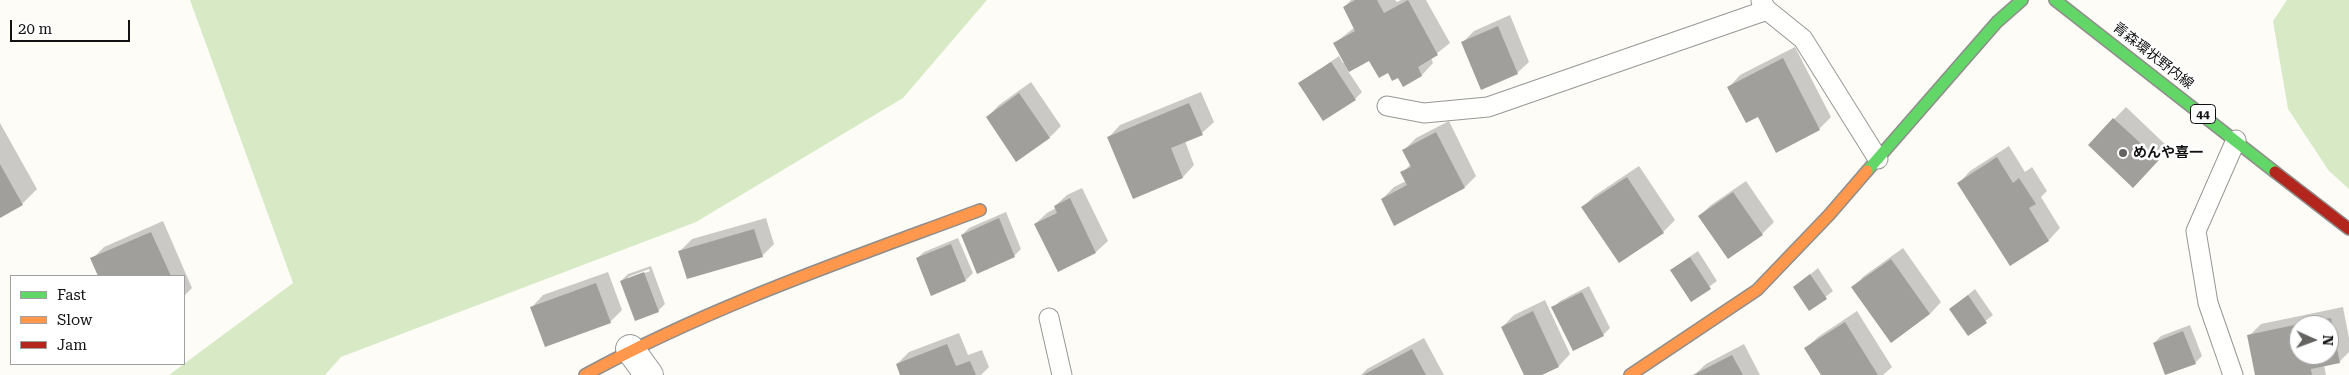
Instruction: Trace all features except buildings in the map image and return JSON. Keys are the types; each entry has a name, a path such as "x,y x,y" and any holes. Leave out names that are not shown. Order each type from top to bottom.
{"street":[{"path":"1630,375 1757,290 1829,215 1998,22 2022,0"},
{"name":"青森環状野内線","path":"2055,0 2349,229"},
{"path":"585,375 630,349 721,307 980,210"},
{"path":"630,349 649,375"}],"lane":[{"path":"1386,106 1424,113 1488,107 1764,5 1803,38 1878,159"},
{"path":"2233,375 2208,303 2196,231 2236,140"},
{"path":"1049,318 1062,375"}],"green space":[{"path":"190,0 987,0 903,98 696,222 341,357 325,375 169,375 185,365 293,283"},
{"path":"2287,0 2349,0 2349,189 2329,171 2288,109 2273,21"}],"traffic: fast":[{"path":"1867,171 1997,22 2022,0"},
{"path":"2055,0 2275,172"}],"traffic: slow":[{"path":"1630,375 1757,290 1829,215 1867,171"},
{"path":"585,375 681,327 779,285 980,210"}],"traffic: jam":[{"path":"2275,172 2349,229"}],"place":[{"name":"めんや喜一","path":"2123,153"}]}
